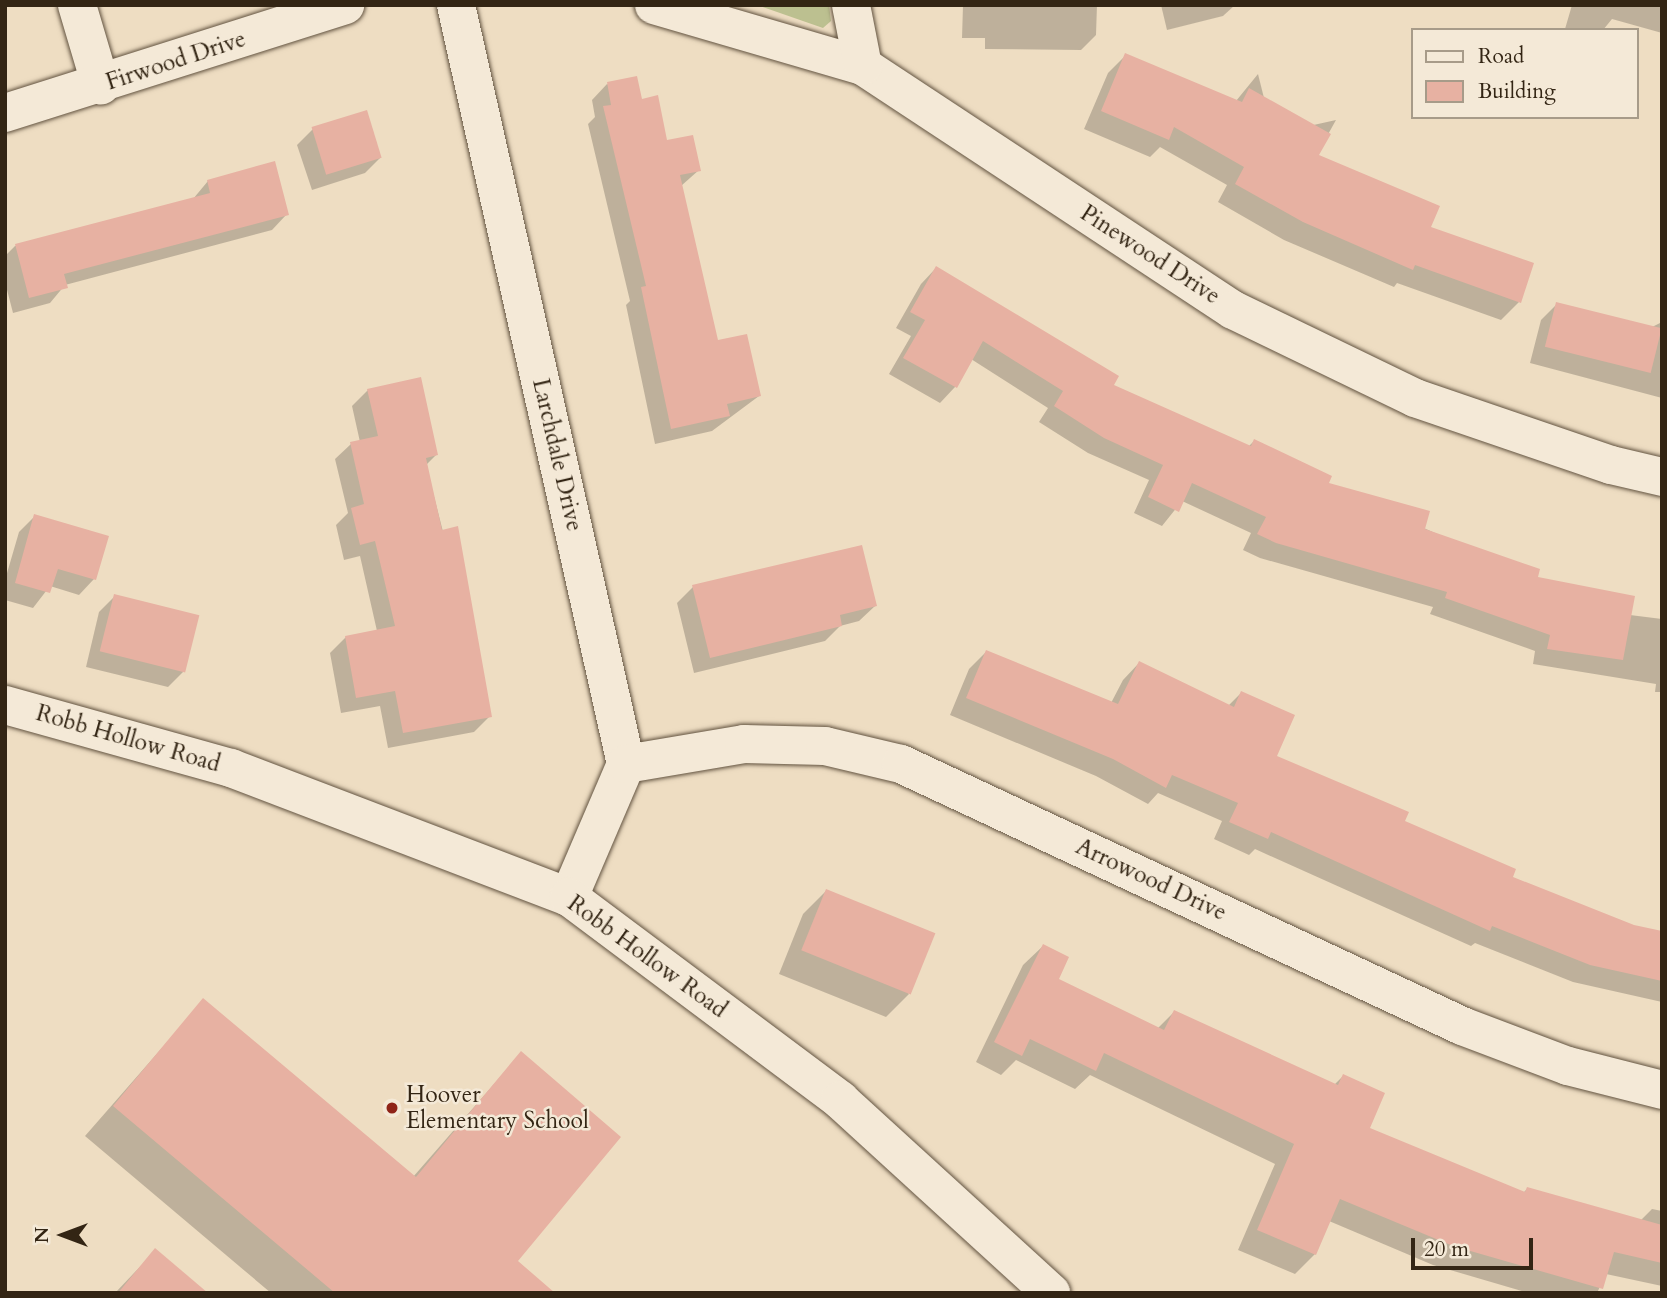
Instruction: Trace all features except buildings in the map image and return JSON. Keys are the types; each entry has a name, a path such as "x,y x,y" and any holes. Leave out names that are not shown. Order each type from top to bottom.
{"street":[{"path":"77,5 101,86"},
{"name":"Firwood Drive","path":"5,113 101,86 345,5"},
{"name":"Larchdale Drive","path":"456,5 626,764"},
{"name":"Pinewood Drive","path":"654,5 863,66 1233,310 1415,398 1611,465 1662,477"},
{"path":"850,5 863,66"},
{"name":"Robb Hollow Road","path":"5,705 231,768 569,897 840,1100 1051,1293"},
{"name":"Arrowood Drive","path":"626,764 744,744 825,746 901,764 1462,1026 1569,1066 1662,1090"},
{"path":"569,897 626,764"}],"green space":[{"path":"757,5 829,5 831,21 823,28"}],"place":[{"name":"Hoover Elementary School","path":"392,1108"}]}
